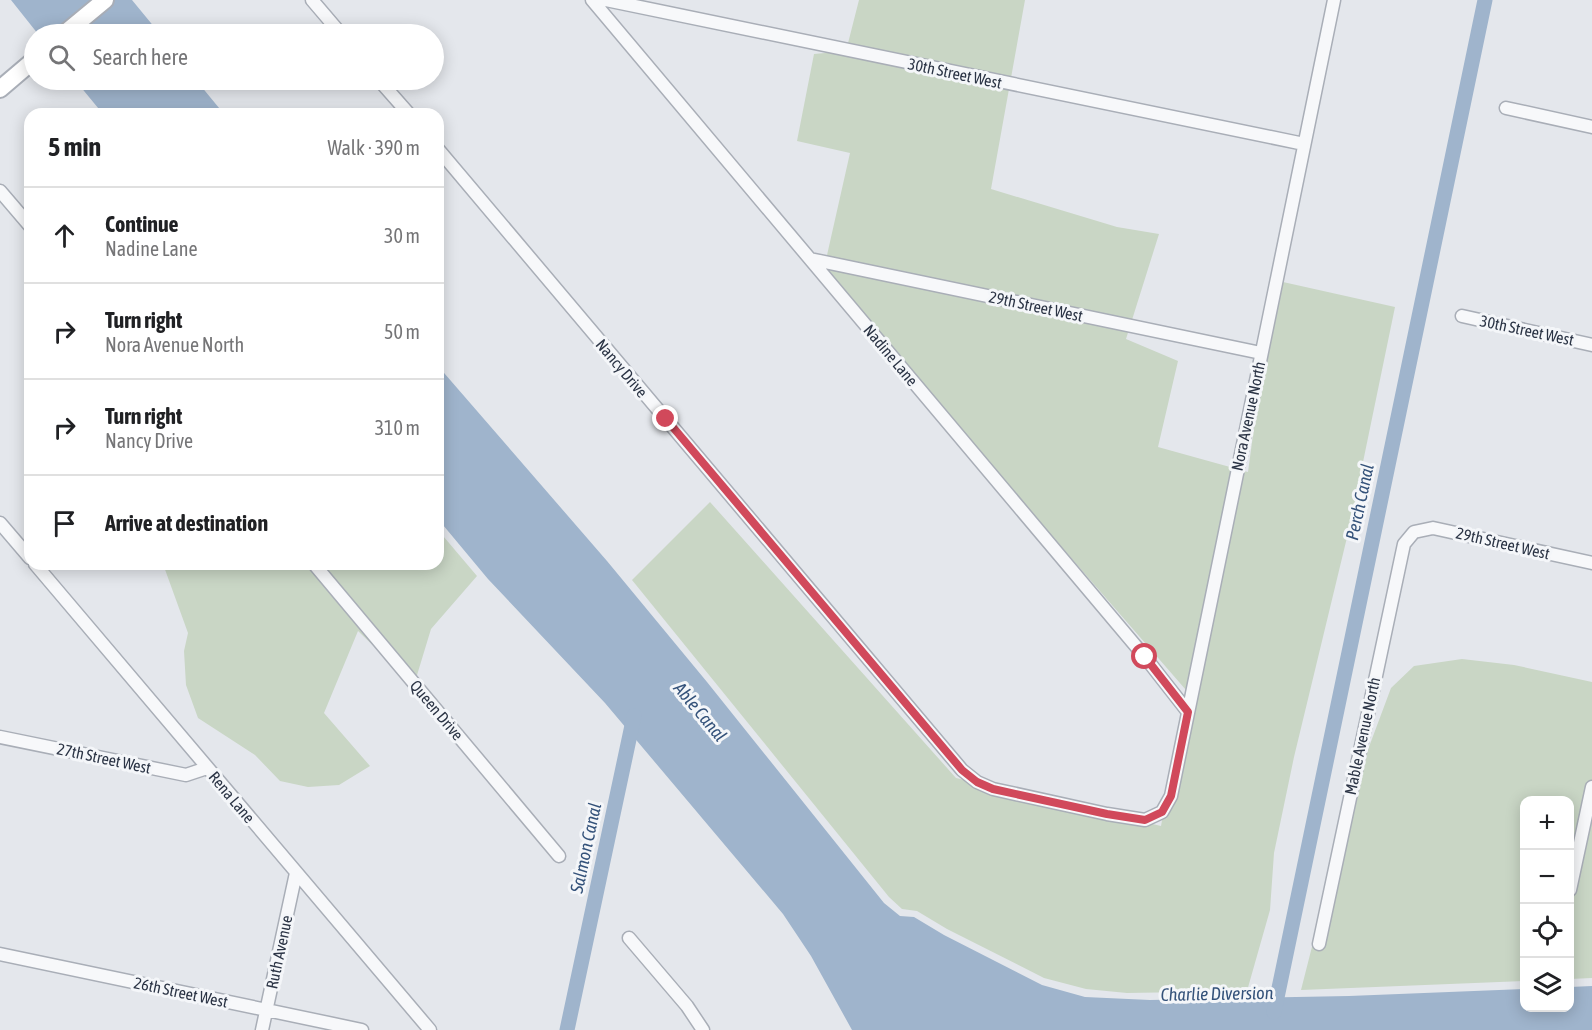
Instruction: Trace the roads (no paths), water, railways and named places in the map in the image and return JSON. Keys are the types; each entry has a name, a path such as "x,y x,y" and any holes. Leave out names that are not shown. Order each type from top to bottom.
{"street":[{"path":"76,24 105,0"},
{"path":"312,0 332,24"},
{"name":"Nadine Lane","path":"591,0 1145,657 1188,712"},
{"name":"30th Street West","path":"606,0 1304,144"},
{"name":"Nora Avenue North","path":"1145,820 1162,812 1171,796 1334,0"},
{"path":"0,89 24,69"},
{"path":"388,90 404,108"},
{"path":"1506,108 1592,127"},
{"name":"Nancy Drive","path":"444,156 962,770 977,782 993,789 1145,820"},
{"path":"0,191 24,219"},
{"name":"29th Street West","path":"810,259 1261,353"},
{"name":"30th Street West","path":"1462,316 1592,345"},
{"path":"0,523 24,551"},
{"name":"29th Street West","path":"1414,532 1433,528 1592,563"},
{"name":"Mable Avenue North","path":"1319,944 1404,544 1414,532"},
{"name":"Rena Lane","path":"40,570 430,1030"},
{"name":"Queen Drive","path":"319,570 559,856"},
{"name":"27th Street West","path":"0,737 186,775 207,768"},
{"path":"1574,868 1592,787"},
{"name":"Ruth Avenue","path":"262,1030 296,873"},
{"path":"629,938 687,1006 698,1027"},
{"name":"26th Street West","path":"0,954 362,1030"}],"water":[{"path":"11,0 132,0 152,24 30,24"},
{"path":"83,90 204,90 219,108 98,108"},
{"name":"Able Canal","path":"444,373 607,561 884,903 900,916 914,917 944,935 1042,985 1085,997 1150,1000 1349,996 1520,989 1520,1012 1574,1012 1574,987 1592,986 1592,1030 852,1030 811,956 783,914 605,703 488,579 444,526"}],"waterway":[{"name":"Perch Canal","path":"1274,1012 1485,0"},
{"name":"Salmon Canal","path":"567,1030 634,716"}],"water label":[{"name":"Charlie Diversion","path":"1217,994"}]}
